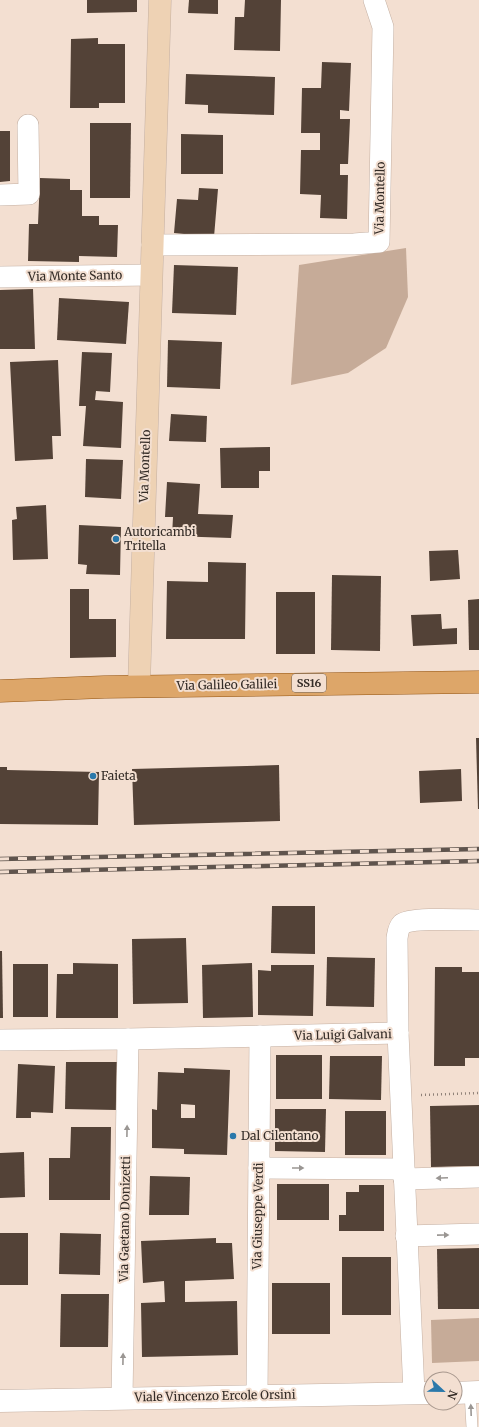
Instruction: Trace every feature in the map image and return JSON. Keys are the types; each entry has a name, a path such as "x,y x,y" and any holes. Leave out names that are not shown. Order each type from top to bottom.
{"main road":[{"name":"Via Montello","path":"139,686 160,0"},
{"name":"Via Galileo Galilei","path":"0,691 104,686 479,682"}],"street":[{"name":"Via Montello","path":"152,245 354,244 379,242 383,27 374,0"},
{"path":"0,195 28,194 28,125"},
{"name":"Via Monte Santo","path":"0,277 151,275"},
{"path":"398,1033 397,938 398,929 402,923 414,920 479,920"},
{"name":"Via Luigi Galvani","path":"0,1040 128,1039 398,1033 406,1236 422,1393"},
{"name":"Via Giuseppe Verdi","path":"256,1395 260,1036"},
{"name":"Via Gaetano Donizetti","path":"122,1398 128,1039"},
{"path":"259,1168 479,1177"},
{"path":"406,1236 479,1234"},
{"name":"Viale Vincenzo Ercole Orsini","path":"0,1401 422,1393"}],"lane":[{"path":"468,1392 472,1427"}],"path":[{"path":"401,1096 479,1092"}],"shaded area":[{"path":"406,248 408,297 386,348 348,373 291,385 299,265"},
{"path":"479,1318 479,1361 432,1363 431,1320"}],"building":[{"path":"87,0 137,0 137,12 87,13"},
{"path":"189,0 218,0 218,14 188,13"},
{"path":"245,0 281,0 280,51 234,50 235,17 244,17"},
{"path":"98,38 98,44 125,44 125,103 99,103 99,108 70,108 71,39"},
{"path":"322,62 351,63 349,111 340,110 340,119 350,119 348,164 340,164 340,175 348,175 347,219 320,218 321,195 300,194 301,150 320,150 320,133 301,133 302,88 321,88"},
{"path":"186,74 275,77 274,115 208,113 208,105 185,104"},
{"path":"90,123 131,123 130,198 90,198"},
{"path":"0,131 10,131 10,181 0,182"},
{"path":"181,134 223,135 223,174 181,174"},
{"path":"40,178 70,179 70,190 82,190 82,216 99,216 99,225 118,225 117,257 79,256 79,262 28,261 29,224 38,224"},
{"path":"199,188 218,189 214,237 174,233 177,199 198,200"},
{"path":"174,265 238,267 236,315 172,313"},
{"path":"33,289 35,349 0,349 0,290"},
{"path":"59,298 129,302 126,344 57,340"},
{"path":"168,340 222,342 220,389 167,387"},
{"path":"82,352 112,353 110,392 96,391 95,400 123,402 121,448 83,446 86,406 79,406"},
{"path":"58,360 61,436 52,436 53,459 15,461 10,362"},
{"path":"171,414 207,416 206,442 169,441"},
{"path":"270,447 270,471 259,471 259,488 221,488 220,448"},
{"path":"86,459 123,460 121,499 85,497"},
{"path":"167,482 200,484 198,514 233,515 231,538 172,536 173,517 165,517"},
{"path":"46,505 48,559 13,560 12,520 17,519 16,507"},
{"path":"79,525 121,527 120,575 86,574 87,565 78,564"},
{"path":"458,550 460,579 430,581 429,551"},
{"path":"208,562 246,563 245,639 166,639 167,581 208,582"},
{"path":"332,575 381,576 380,651 331,650"},
{"path":"70,589 89,589 89,619 116,619 116,657 70,658"},
{"path":"276,592 315,592 315,654 276,654"},
{"path":"479,599 479,650 469,650 468,600"},
{"path":"441,614 442,629 457,628 457,644 413,646 411,615"},
{"path":"476,738 479,738 479,809 478,809"},
{"path":"279,765 280,821 134,825 132,769"},
{"path":"0,767 7,767 7,770 99,772 98,825 0,824"},
{"path":"461,769 462,801 420,803 419,771"},
{"path":"272,906 315,906 315,954 271,953"},
{"path":"186,938 188,1003 133,1004 132,939"},
{"path":"0,951 2,951 3,1018 0,1018"},
{"path":"327,957 375,958 374,1007 326,1006"},
{"path":"73,963 118,964 118,1018 56,1018 57,974 73,974"},
{"path":"252,963 253,1017 203,1018 202,965"},
{"path":"13,964 48,964 48,1017 13,1017"},
{"path":"271,965 314,965 313,1016 258,1015 258,970 271,971"},
{"path":"435,967 462,967 462,972 479,972 479,1058 465,1058 465,1066 434,1066"},
{"path":"276,1055 322,1055 322,1099 276,1099"},
{"path":"330,1056 382,1056 381,1100 329,1099"},
{"path":"66,1062 117,1062 116,1110 65,1109"},
{"path":"18,1064 55,1066 53,1113 31,1112 31,1118 16,1118"},
{"path":"184,1068 230,1070 227,1155 184,1154 184,1149 152,1148 152,1109 157,1110 158,1072 184,1073","holes":["181,1104 195,1105 195,1118 181,1118"]},
{"path":"479,1105 479,1166 431,1167 430,1106"},
{"path":"275,1109 326,1109 325,1152 275,1151"},
{"path":"345,1111 386,1111 386,1155 345,1155"},
{"path":"71,1127 111,1127 110,1200 49,1200 49,1158 70,1158"},
{"path":"24,1152 25,1197 0,1198 0,1153"},
{"path":"150,1176 190,1177 189,1215 149,1215"},
{"path":"277,1184 329,1184 329,1220 277,1220"},
{"path":"359,1185 384,1185 384,1231 339,1231 339,1215 346,1215 346,1192 359,1192"},
{"path":"0,1233 28,1233 28,1285 0,1285"},
{"path":"60,1233 101,1234 100,1275 59,1274"},
{"path":"216,1238 216,1243 232,1243 234,1279 185,1281 185,1302 237,1301 238,1355 142,1357 141,1303 165,1302 164,1281 143,1283 141,1241"},
{"path":"479,1248 479,1309 438,1309 437,1249"},
{"path":"342,1257 391,1257 391,1315 342,1315"},
{"path":"272,1283 330,1283 330,1334 272,1334"},
{"path":"61,1294 109,1294 108,1347 60,1347"}],"railway":[{"path":"0,859 479,849"},
{"path":"0,872 479,861"}],"place":[{"name":"Autoricambi Tritella","path":"116,539"},
{"name":"Faieta","path":"93,776"},
{"name":"Dal Cilentano","path":"233,1136"}]}
